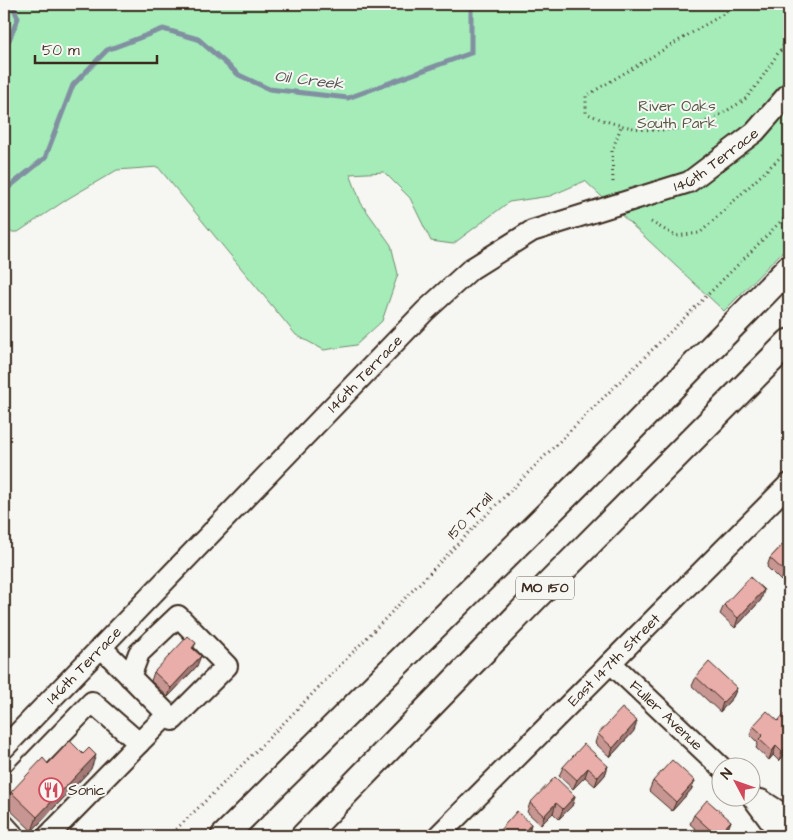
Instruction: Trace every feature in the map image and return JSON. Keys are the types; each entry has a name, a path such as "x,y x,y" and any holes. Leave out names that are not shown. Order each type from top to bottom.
{"main road":[{"name":"MO 150","path":"224,836 580,482 789,268"},
{"name":"MO 150","path":"304,836 536,597 789,342"}],"street":[{"name":"146th Terrace","path":"4,748 425,311 471,269 532,231 689,182 756,132 789,93"},
{"name":"East 147th Street","path":"438,836 789,484"},
{"path":"101,647 130,677 167,715 173,720 227,666 178,616 139,654 130,677"},
{"name":"Fuller Avenue","path":"611,664 711,758"},
{"path":"50,700 74,721"},
{"path":"4,793 92,702 139,744"},
{"path":"48,836 167,715"},
{"path":"760,800 789,818"},
{"path":"760,807 782,836"},
{"path":"4,825 14,836"}],"path":[{"path":"740,4 586,96 586,113 601,120 650,130 689,129 715,120 746,98 789,38"},
{"path":"776,54 789,45"},
{"path":"613,182 612,151 622,124"},
{"path":"651,222 676,236 700,233 789,149"},
{"name":"150 Trail","path":"169,836 232,777 521,480 668,336 789,213"}],"green space":[{"name":"River Oaks South Park","path":"4,4 789,4 789,245 724,311 585,181 550,196 509,202 453,244 431,241 410,198 384,172 350,174 361,203 391,245 398,274 382,321 356,345 324,350 296,335 158,167 117,170 69,198 18,232 4,232"}],"building":[{"path":"789,538 789,567 785,572 770,558"},
{"path":"750,577 764,590 738,618 724,605"},
{"path":"188,636 196,643 192,648 201,656 171,688 154,672"},
{"path":"709,662 737,688 723,702 696,677"},
{"path":"622,708 637,721 613,748 598,734"},
{"path":"767,711 778,721 785,713 789,716 789,744 782,752 776,746 772,751 759,739 763,735 753,726"},
{"path":"70,741 83,754 89,748 96,755 37,817 11,792 43,758 48,764"},
{"path":"584,744 608,766 598,777 588,768 577,780 563,767"},
{"path":"672,760 695,781 676,802 653,781"},
{"path":"555,777 575,796 563,809 556,803 544,816 530,803"},
{"path":"707,800 710,803 710,808 716,808 731,821 717,836 694,815"},
{"path":"517,811 531,824 521,836 504,836 499,831"}],"waterway":[{"name":"Oil Creek","path":"4,42 9,40 18,18 12,4"},
{"name":"Oil Creek","path":"4,191 45,158 73,85 107,50 163,29 198,39 239,75 269,89 348,98 471,53 471,4"}],"place":[{"name":"Sonic","path":"51,790"}]}
